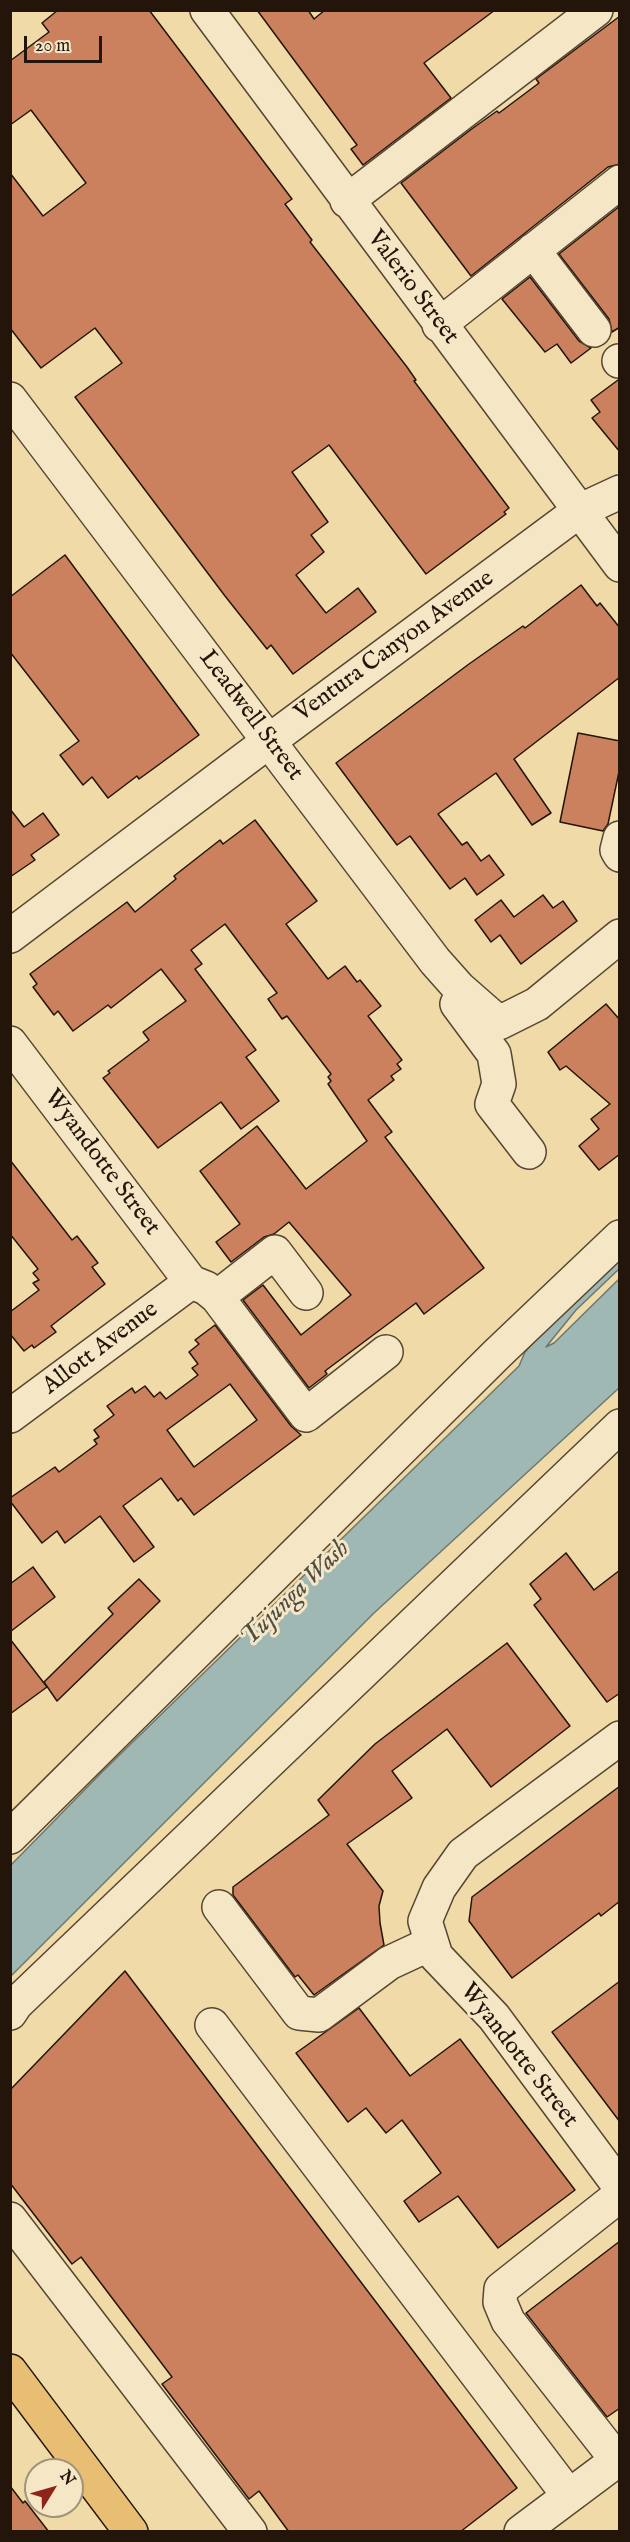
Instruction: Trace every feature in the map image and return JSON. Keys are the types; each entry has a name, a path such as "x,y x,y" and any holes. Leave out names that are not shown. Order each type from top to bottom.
{"main road":[{"path":"10,2371 131,2532"}],"street":[{"name":"Valerio Street","path":"207,10 439,325 620,565"},
{"path":"347,201 596,10"},
{"path":"439,325 620,182"},
{"path":"533,250 594,330"},
{"name":"Leadwell Street","path":"10,399 435,961 459,988 500,1023 537,1004 620,936"},
{"name":"Ventura Canyon Avenue","path":"10,936 579,511 620,492"},
{"path":"620,838 617,850 620,855"},
{"path":"435,961 437,978 494,1054 499,1084 492,1104 530,1152"},
{"name":"Wyandotte Street","path":"10,1043 306,1415 386,1352"},
{"path":"10,1837 497,1354 620,1237"},
{"name":"Allott Avenue","path":"10,1416 204,1289 275,1252 306,1293"},
{"path":"10,2013 16,2004 620,1426"},
{"path":"219,1907 299,2013 319,2015 429,1932 439,1888 463,1854 620,1738"},
{"name":"Wyandotte Street","path":"429,1932 436,1956 494,2017 620,2187"},
{"path":"212,2025 569,2496"},
{"path":"521,2532 618,2459 508,2321 500,2302 501,2289 620,2195"},
{"path":"10,2219 250,2532"}],"water":[{"name":"Tujunga Wash","path":"619,1251 619,1269 576,1310 546,1347 554,1343 619,1279 619,1388 374,1613 11,1976 11,1865 102,1772 519,1366 525,1352 554,1318"}],"building":[{"path":"58,10 149,10 292,199 285,204 312,240 310,242 407,367 416,380 414,381 509,508 504,512 506,514 426,574 329,445 292,472 328,522 311,535 324,552 296,575 326,613 358,588 376,612 293,674 271,645 267,649 225,596 75,397 122,363 95,328 41,368 10,328 10,173 43,216 86,183 31,110 10,125 10,61 49,32 42,23"},
{"path":"257,10 308,10 314,19 325,10 495,10 424,63 451,98 363,165 351,149 357,145"},
{"path":"620,16 620,164 608,167 471,276 401,183 473,128 497,111 499,113 539,83 536,79"},
{"path":"620,206 620,327 612,332 609,319 559,254"},
{"path":"530,277 579,341 591,348 571,363 557,344 545,352 502,299"},
{"path":"620,380 620,452 592,418 600,412 591,400"},
{"path":"65,555 199,735 139,779 137,776 108,798 92,777 83,785 60,755 79,741 10,652 10,597"},
{"path":"581,585 597,606 600,603 620,628 620,677 514,759 551,813 532,825 496,773 438,814 462,845 467,842 481,861 489,855 504,875 477,895 465,878 450,889 410,836 397,845 336,763 469,664 523,626 525,628"},
{"path":"578,733 620,741 620,767 608,824 603,831 560,822"},
{"path":"10,809 24,827 43,813 59,835 31,855 35,860 10,877"},
{"path":"255,820 317,901 286,924 328,979 345,966 381,1006 368,1016 402,1060 397,1064 401,1069 391,1076 394,1080 368,1100 392,1132 385,1137 484,1268 424,1314 416,1303 325,1371 327,1374 309,1388 243,1300 263,1285 301,1335 351,1295 289,1222 274,1234 264,1237 231,1262 216,1242 240,1224 200,1171 257,1126 306,1189 367,1141 328,1084 331,1081 328,1077 331,1074 287,1016 282,1019 268,999 277,993 225,924 191,950 202,964 195,969 256,1050 246,1057 279,1101 241,1129 221,1102 158,1148 103,1078 110,1073 108,1071 149,1040 143,1032 186,1001 161,969 111,1008 108,1005 73,1031 58,1011 54,1015 33,987 37,984 30,974 127,902 135,912 176,879 174,876 220,840 223,844"},
{"path":"543,895 553,908 563,901 577,921 521,964 500,935 491,942 475,920 501,900 514,917"},
{"path":"606,1004 620,1020 620,1154 599,1170 579,1146 599,1129 591,1119 610,1104 566,1066 560,1070 548,1052"},
{"path":"10,1160 72,1240 77,1236 98,1263 92,1267 105,1284 51,1326 56,1332 34,1348 32,1345 24,1351 10,1334 10,1312 39,1290 33,1283 39,1280 33,1273 38,1269 10,1234"},
{"path":"215,1325 291,1426 301,1435 194,1515 181,1498 178,1501 161,1478 123,1506 154,1547 134,1562 100,1516 65,1543 57,1531 42,1543 10,1498 55,1467 59,1472 97,1444 94,1440 99,1437 94,1430 114,1415 107,1406 132,1388 135,1393 145,1386 154,1397 160,1392 166,1399 198,1375 192,1368 198,1364 189,1352 199,1344 195,1340","holes":["230,1384 257,1420 194,1467 167,1430"]},
{"path":"566,1553 594,1590 620,1570 620,1693 607,1702 534,1605 541,1599 530,1584"},
{"path":"33,1567 55,1597 10,1632 10,1584"},
{"path":"139,1579 160,1601 57,1701 44,1682 113,1614 108,1608"},
{"path":"10,1639 47,1687 10,1714"},
{"path":"507,1643 570,1726 491,1787 447,1729 392,1771 412,1798 347,1844 383,1891 379,1906 384,1945 314,1995 298,1975 295,1977 233,1895 233,1887 329,1815 318,1800 375,1744"},
{"path":"620,1786 620,1901 601,1916 599,1913 512,1978 469,1921 472,1897"},
{"path":"125,1971 517,2488 460,2532 289,2532 259,2491 249,2499 162,2384 172,2377 81,2257 72,2264 10,2183 10,2090"},
{"path":"620,1981 620,2122 552,2032"},
{"path":"359,2008 410,2076 460,2039 575,2190 498,2248 458,2196 419,2222 404,2201 441,2173 402,2120 386,2133 366,2108 348,2122 296,2053"},
{"path":"620,2241 620,2408 607,2417 526,2313"},
{"path":"10,2486 24,2502 24,2518 38,2518 49,2532 10,2532"}]}
